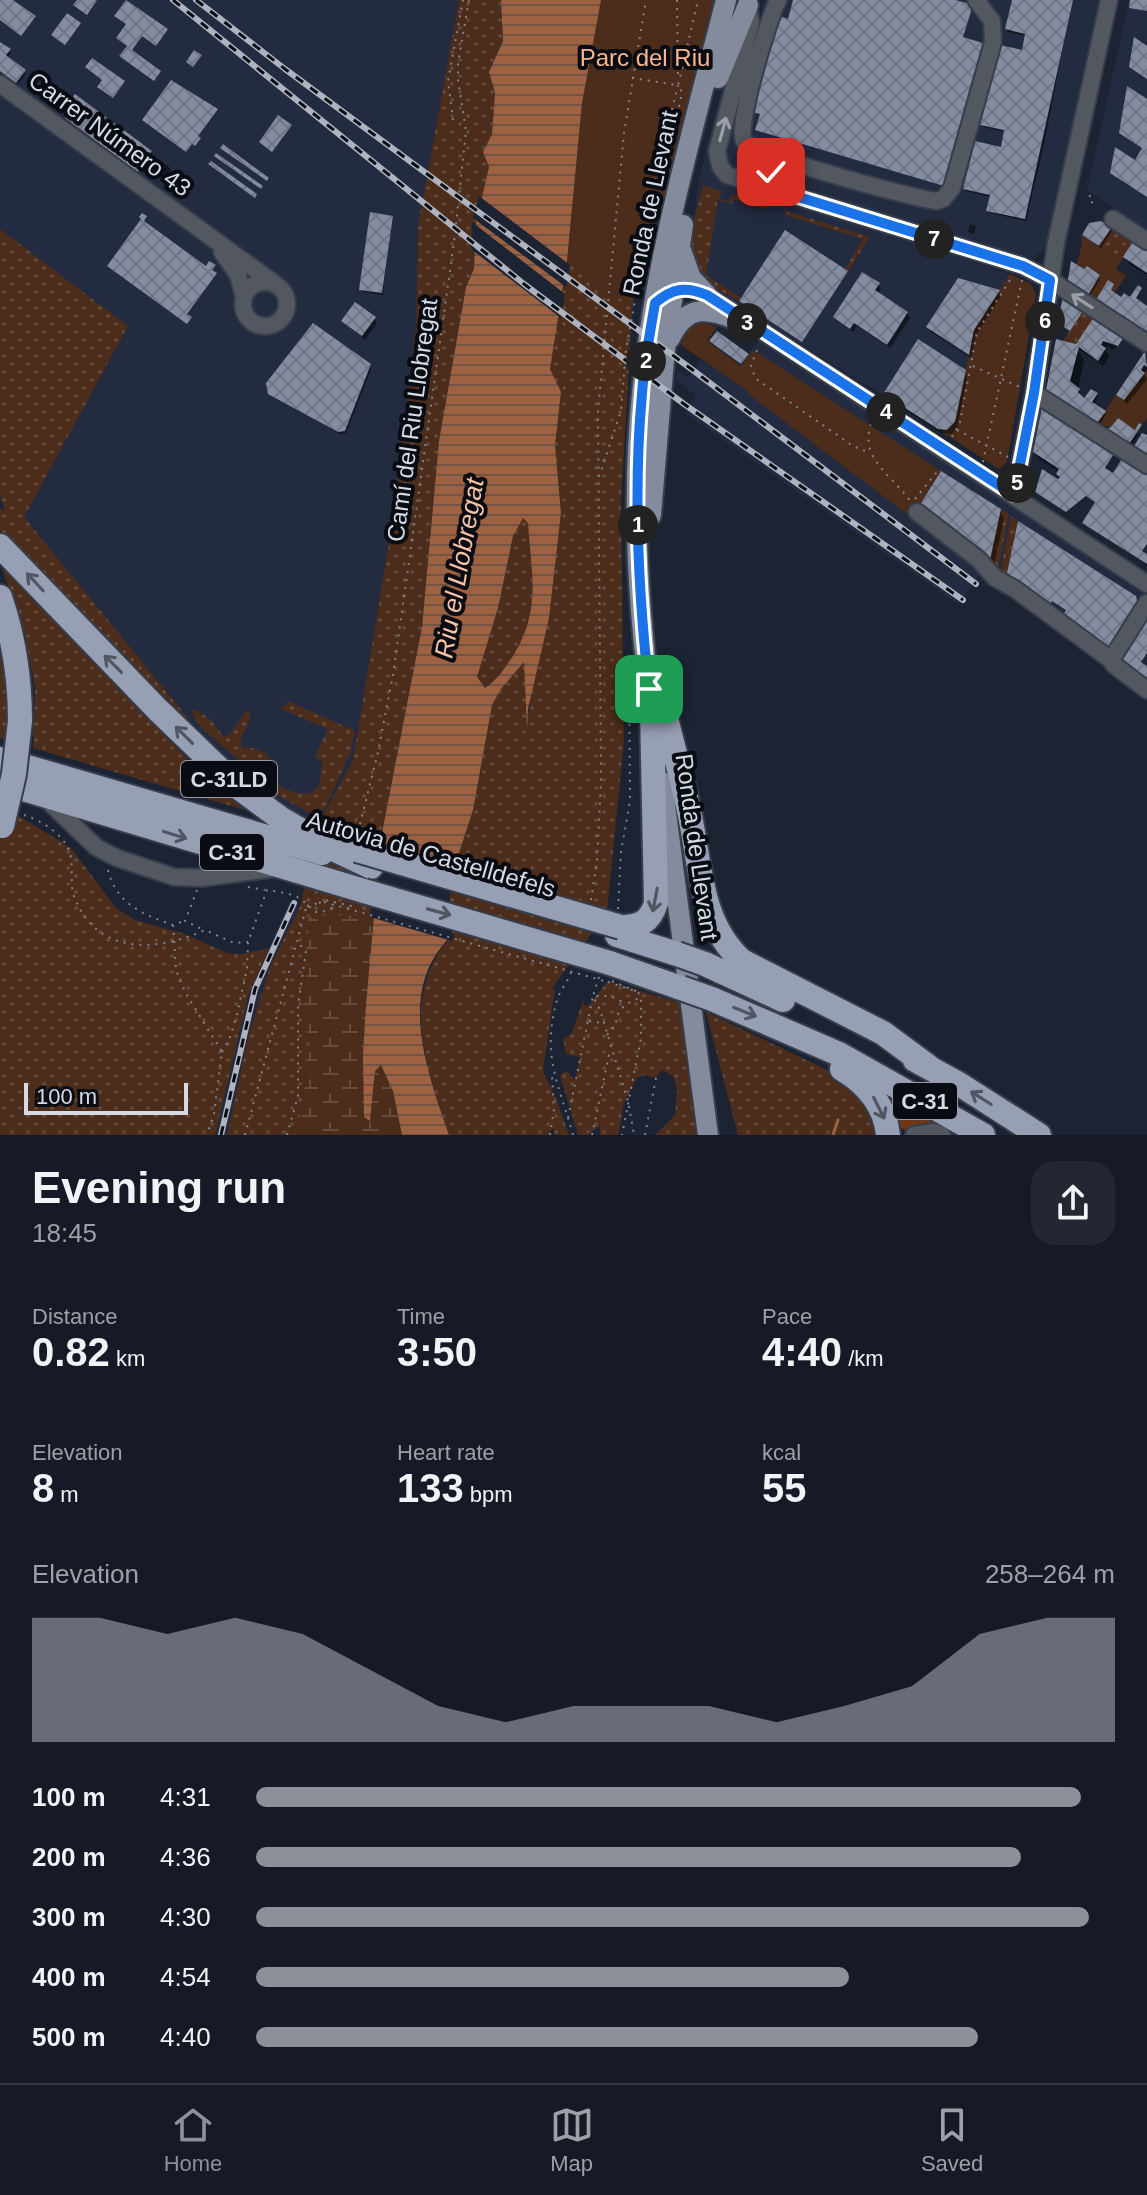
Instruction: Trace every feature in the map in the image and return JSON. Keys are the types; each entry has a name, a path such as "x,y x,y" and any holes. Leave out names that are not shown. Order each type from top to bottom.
{"highway":[{"name":"C-31LD","path":"0,546 222,773 270,812 335,850 361,853"},
{"path":"0,597 17,663 20,721 14,774 1,829"},
{"path":"619,931 648,920 656,903 657,706"},
{"path":"657,706 690,814 706,905 716,930 731,951 742,961 883,1033 929,1067"},
{"name":"Autovia de Castelldefels","path":"0,757 69,779 361,853 619,931"},
{"name":"C-31","path":"0,782 364,891 609,973 681,988 712,999 839,1054 983,1135"},
{"name":"C-31","path":"619,931 705,964 929,1067 1038,1133"},
{"path":"777,1026 809,1050 859,1080 881,1106 888,1135"}],"main road":[{"name":"Ronda de Llevant","path":"722,1135 713,1096 657,706 642,624 637,501 642,392 655,303 681,169 726,0"},
{"name":"Ronda de Llevant","path":"708,1135 657,706 650,504 665,349 693,170 718,78 746,2"},
{"path":"680,242 686,269 707,295"},
{"path":"655,303 673,290 690,289 707,295"},
{"path":"665,349 679,321 695,311 713,312 749,324"}],"street":[{"path":"778,0 769,21 741,129 741,136 748,147 926,199 943,199 952,188 993,42 992,21 976,0"},
{"path":"1014,495 1028,391 1109,0"},
{"path":"746,2 751,23 717,155 727,175 1023,266 1147,343"},
{"name":"Carrer Número 43","path":"0,84 274,283"},
{"path":"766,187 776,157"},
{"path":"1113,219 1147,241"},
{"name":"Carrer Número 43","path":"192,224 232,264 242,283 244,297"},
{"path":"256,283 274,283 283,290 288,305 276,323 265,326 252,321 244,309 244,297 256,283"},
{"path":"707,295 1147,584"},
{"path":"1028,391 1147,465"},
{"path":"914,507 978,559 995,578 1015,589 1147,690"},
{"path":"1111,660 1147,603"},
{"path":"39,792 96,847 174,877 202,878 280,867"},
{"path":"914,1135 934,1132 942,1135"}],"path":[{"path":"453,120 448,81 463,0"},
{"name":"Camí del Riu Llobregat","path":"361,853 393,675 454,242 466,131 458,63 469,0"},
{"path":"589,905 597,860 601,782 598,410 609,274 632,78 646,0"},
{"path":"677,0 678,86"},
{"path":"597,482 621,411 646,207 698,0"},
{"path":"632,78 678,86"},
{"path":"1090,195 1089,200 1093,203"},
{"path":"949,441 956,429 977,332 1015,274"},
{"path":"983,463 1023,276"},
{"path":"757,350 751,365 755,378 853,446 870,453 914,507 940,468"},
{"path":"971,365 1028,391"},
{"path":"870,453 867,436 871,424"},
{"path":"956,429 1010,458"},
{"path":"629,652 631,797"},
{"path":"33,818 56,833 66,844 74,896 84,914 101,933 126,943 173,943 205,930"},
{"path":"110,854 107,865 109,877 131,907 173,925 185,921 234,943 248,942"},
{"path":"185,921 200,884"},
{"path":"245,886 288,894 302,900 318,913 337,907"},
{"path":"207,1135 214,1114 222,1052 237,1015 247,968 248,942 267,890"},
{"path":"306,906 326,902 609,973 638,992 641,998 641,1038 622,1135"},
{"path":"245,1135 306,906"},
{"path":"173,925 176,970 185,992 222,1052"},
{"path":"287,1135 298,1096 298,1006 306,951 297,943"},
{"path":"550,1135 554,1109 549,1052 551,1026 558,996 569,980 573,965"},
{"path":"568,1119 593,996 610,996 625,1003"},
{"path":"607,1035 616,1025 616,1016 625,1003 641,998"},
{"path":"587,1021 604,1023"},
{"path":"592,1135 610,1049"},
{"path":"552,1073 573,1135"},
{"path":"645,1135 656,1078"},
{"path":"628,1103 634,1135"}],"shaded area":[{"path":"0,0 459,0 418,226 416,325 391,530 353,760 318,825 264,792 210,745 24,517 128,326 0,229"},
{"path":"764,0 1099,0 1048,241 1043,250 1034,257 1013,257 732,169 727,156 731,130"},
{"path":"1129,0 1147,0 1147,229 1087,191"},
{"path":"731,69 713,154 745,187 1010,274 974,330 955,422 951,428 939,430 695,276 688,253 699,179 720,96"},
{"path":"760,337 1146,591 1146,596 1104,663 981,573 959,605 685,413 696,396 676,380 677,370 688,378 701,360 731,379"},
{"path":"289,902 300,907 271,964 248,1038 227,1135 215,1135 248,996"}],"green space":[{"path":"459,0 501,0 503,41 489,72 495,93 492,134 483,152 489,167 476,223 474,269 466,287 439,441 422,627 381,838 374,915 308,917 309,944 302,1011 310,1045 298,1135 227,1135 248,1038 271,964 300,907 318,825 353,760 391,530 416,325 418,226"},
{"name":"Parc del Riu","path":"601,0 715,0 662,209 645,241 636,246 633,308 567,261 582,103"},
{"path":"703,185 721,191 719,198 729,202 732,194 769,206 765,209 734,199 732,204 718,200 706,275 741,298 739,301 702,277 692,257 692,232"},
{"path":"785,211 870,237 848,271 845,269 863,239 785,215"},
{"path":"1112,227 1133,241 1121,261 1099,246"},
{"path":"0,229 128,326 24,517 210,745 0,530 0,508 5,511 0,496"},
{"path":"1081,235 1121,261 1116,269 1126,276 1115,292 1111,290 1094,303 1087,297 1101,272 1099,274 1087,266 1084,269 1077,265"},
{"path":"636,246 621,501 624,740 607,912 552,988 555,989 543,1071 569,1135 554,1135 554,1127 548,1135 449,1135 426,1058 421,1009 425,984 434,960 450,937 446,893 473,810 492,705 524,661 527,721 537,662 549,618 561,513 555,445 561,392 550,369 567,261 613,294"},
{"path":"1010,274 1031,284 1036,294 1007,462 999,469 939,430 948,430 955,423 974,330"},
{"path":"1083,311 1094,317 1076,344 1063,341"},
{"path":"702,322 717,327 707,341 741,366 753,350 941,471 911,517 749,392 681,345 687,329"},
{"path":"1147,370 1147,418 1142,425 1139,424 1135,430 1118,418 1110,428 1098,422 1116,395 1137,380 1140,382"},
{"path":"1001,509 1009,514 997,574 1000,574 1011,516 1018,521 1007,573 998,577 988,565"},
{"path":"523,517 528,523 532,575 528,623 513,656 484,688 477,677 498,608 513,536"},
{"path":"0,563 196,768 255,813 33,748 35,688 25,634"},
{"path":"0,625 7,657 9,741 0,738"},
{"path":"288,701 355,731 350,754 325,809 313,815 279,796 203,729 192,711 194,709 209,718 224,737 230,734 247,710 250,712 241,739 242,748 253,748 268,755 279,785 296,793 308,793 318,787 320,781 322,761 315,757 328,729 281,709"},
{"path":"0,813 17,815 71,848 116,908 135,920 185,934 227,953 241,954 269,948 248,996 215,1135 0,1135"},
{"path":"374,915 363,1054 370,1121 375,1071 381,1065 393,1091 402,1135 298,1135 310,1045 302,1011 309,944 308,916"},
{"path":"608,981 687,1005 703,1135 655,1135 675,1115 677,1089 673,1076 662,1070 656,1078 645,1075 637,1078 624,1103 618,1135 600,1135 600,1126 587,1135 578,1135 560,1075 567,1071 575,1080 580,1057 566,1054 563,1039 572,1033 584,997 583,1005 588,1006"},
{"path":"706,1012 854,1083 883,1135 738,1135"},
{"path":"901,1110 929,1119 934,1125 915,1132 900,1128 895,1125 893,1115"}],"water":[{"name":"Riu el Llobregat","path":"501,0 601,0 582,103 567,261 550,369 561,392 555,445 561,513 549,618 528,709 527,730 524,662 492,705 473,810 446,893 450,936 425,977 420,1022 423,1046 449,1135 402,1135 393,1091 381,1065 375,1071 370,1121 364,1117 363,1054 381,838 422,627 439,441 466,287 474,269 476,223 489,167 483,152 492,134 495,93 489,72 503,41","holes":["523,518 528,523 532,575 528,623 513,656 485,688 477,677 498,608 513,536"]}],"pier":[{"path":"479,196 570,265 566,287 473,218"},
{"path":"472,222 565,294 561,318 471,249"},
{"path":"376,849 457,873 450,894 452,941 370,917"}],"building":[{"path":"0,0 13,0 36,16 21,36 0,20"},
{"path":"77,0 97,0 87,15 73,5"},
{"path":"126,0 168,29 156,46 142,36 132,50 161,71 154,81 119,56 127,46 116,38 126,24 114,16"},
{"path":"793,0 956,0 973,5 963,37 986,44 944,186 755,130 760,114 752,112 780,16 788,19"},
{"path":"1012,0 1073,0 1025,219 986,211 990,195 963,189 975,141 1001,147 1004,130 980,125 1000,45 1022,50 1025,34 1005,29"},
{"path":"1130,0 1147,0 1147,11 1129,8"},
{"path":"67,13 81,23 65,45 51,35"},
{"path":"1134,37 1147,46 1147,79 1129,67"},
{"path":"0,42 11,49 6,55 26,70 16,83 0,71"},
{"path":"194,50 202,55 193,67 186,62"},
{"path":"92,58 125,81 113,98 97,87 102,80 85,67"},
{"path":"171,80 218,109 198,136 201,138 186,152 142,120"},
{"path":"1127,86 1147,99 1147,197 1110,173 1115,147 1135,160 1142,148 1119,133"},
{"path":"75,94 152,151 138,172 65,118 69,112 62,107 68,99 75,104 77,101 72,98"},
{"path":"278,115 292,125 272,152 259,142"},
{"path":"223,144 269,178 267,181 220,148"},
{"path":"216,153 263,186 261,189 214,156"},
{"path":"211,161 257,194 255,198 208,164"},
{"path":"370,212 393,216 382,293 359,290"},
{"path":"142,213 147,216 144,221 206,266 209,261 216,265 212,270 217,273 187,314 192,317 187,324 107,266 141,219"},
{"path":"1101,221 1112,227 1099,246 1082,235 1089,223"},
{"path":"785,230 848,271 802,342 739,301"},
{"path":"1133,241 1147,250 1147,273 1123,257"},
{"path":"1071,261 1084,269 1087,266 1100,275 1087,297 1067,285"},
{"path":"862,272 880,283 875,290 908,312 887,345 854,323 850,329 833,317"},
{"path":"958,278 1000,290 974,330 969,355 926,327"},
{"path":"1108,280 1114,284 1111,290 1121,297 1124,293 1130,297 1138,285 1142,288 1136,298 1147,306 1147,337 1094,303"},
{"path":"1063,297 1083,311 1070,331 1057,323"},
{"path":"355,302 376,317 362,336 341,321"},
{"path":"1094,317 1124,337 1118,346 1103,341 1101,345 1106,348 1098,361 1079,347 1070,381 1080,389 1078,392 1084,398 1091,389 1098,393 1092,402 1106,411 1098,422 1106,428 1110,428 1118,418 1135,430 1139,423 1142,425 1125,450 1045,395 1056,339 1076,344"},
{"path":"313,323 371,364 345,431 338,432 268,394 266,383"},
{"path":"717,331 749,354 741,364 709,341"},
{"path":"918,339 966,370 955,422 947,430 938,429 883,394"},
{"path":"1145,351 1147,367 1144,365 1141,370 1145,373 1124,400 1116,395"},
{"path":"1043,402 1117,449 1105,468 1113,473 1125,454 1147,468 1147,544 1142,551 1147,554 1147,564 1082,523 1095,502 1086,496 1066,512 1035,492 1042,469 1058,479 1060,477 1056,474 1059,469 1033,452"},
{"path":"1142,433 1147,435 1147,461 1130,453"},
{"path":"941,471 1001,509 990,560 919,506"},
{"path":"1018,521 1136,596 1138,605 1109,650 1063,615 1066,610 1052,601 1050,605 1007,573"},
{"path":"1147,615 1147,653 1141,662 1147,666 1147,679 1120,658"}],"waterway":[{"path":"833,1135 838,1120"}],"railway":[{"path":"173,0 524,284 684,404 963,600"},
{"path":"196,0 976,584"},
{"path":"221,1135 255,989 294,903"}],"route":[{"path":"649,689 642,624 637,501 642,392 655,303 673,290 684,288 707,295 1014,495 1034,393 1050,280 1023,266 766,187 771,172"}]}
